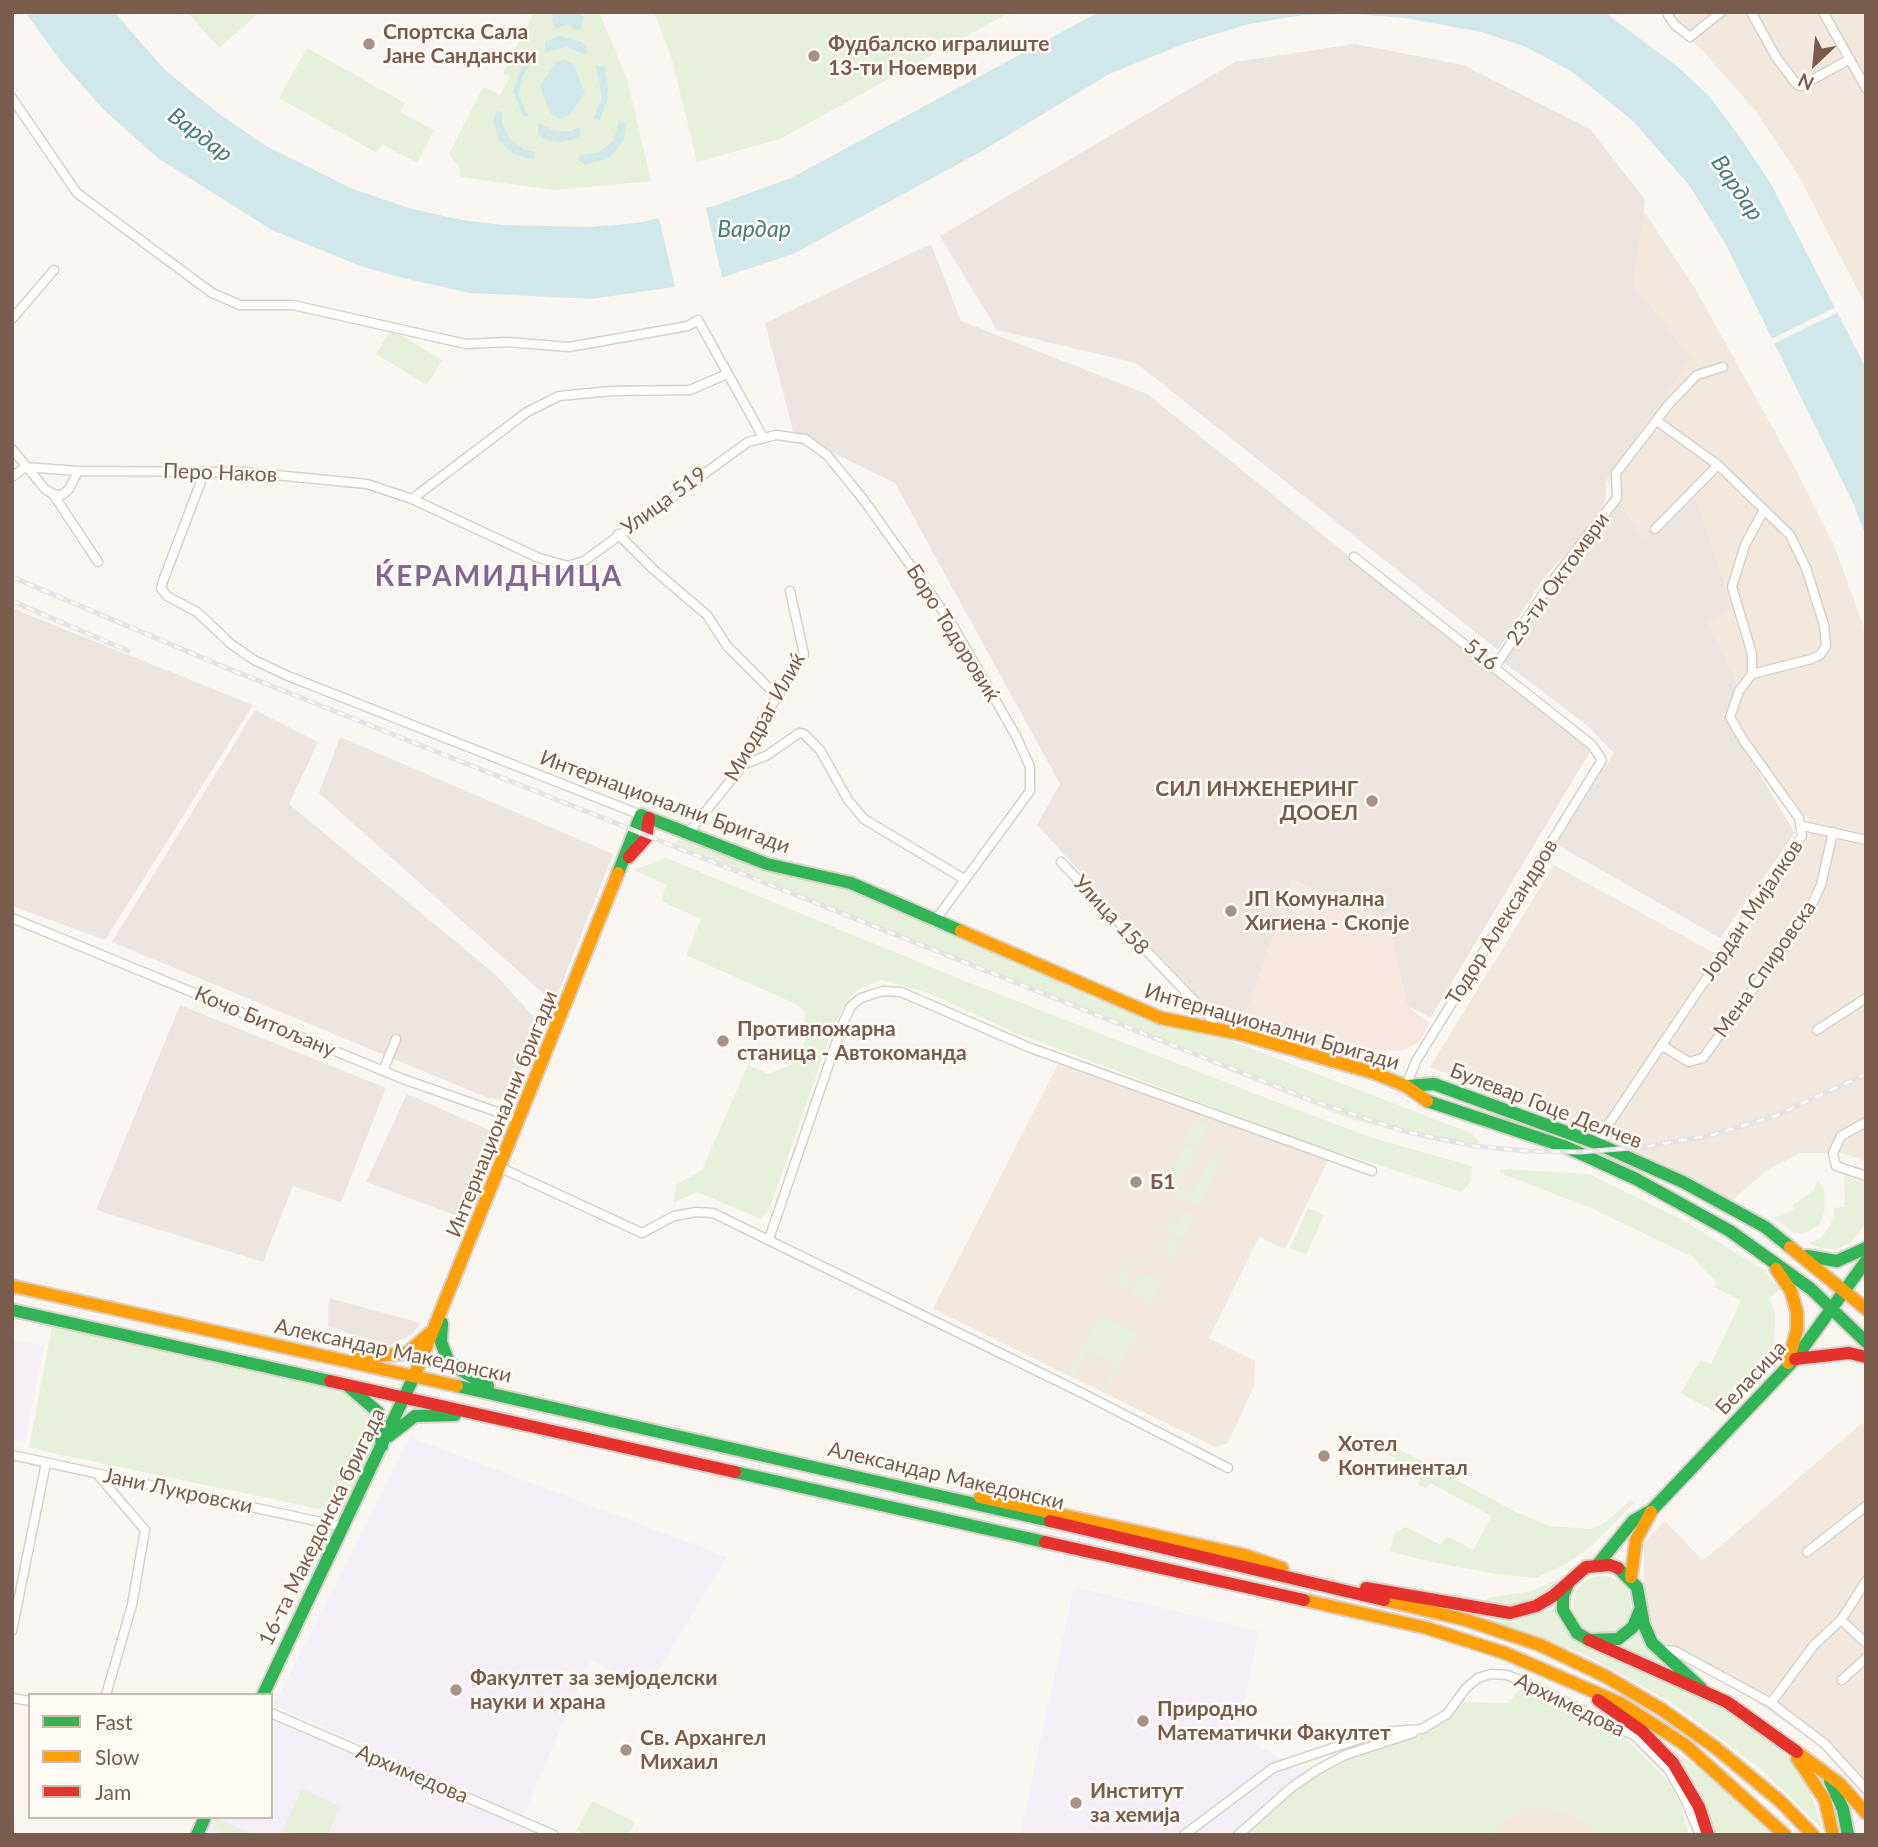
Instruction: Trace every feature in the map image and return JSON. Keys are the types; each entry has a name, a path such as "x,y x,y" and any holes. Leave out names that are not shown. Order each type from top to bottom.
{"street":[{"path":"1668,15 1675,25 1690,37 1721,12"},
{"path":"1751,12 1776,57 1797,85 1801,86 1850,59"},
{"path":"1823,12 1866,88"},
{"path":"12,98 77,193 160,253 181,273 212,293 240,305 293,305 466,344 508,342 569,347 688,326 698,320 763,437"},
{"path":"12,319 54,270"},
{"name":"23-ти Октомври","path":"1495,667 1550,584 1617,498 1616,473 1669,404 1697,375 1723,367"},
{"path":"412,499 527,412 559,396 612,391 690,390 727,374"},
{"path":"1657,421 1718,465 1790,535 1806,568 1824,625 1826,646 1820,655 1811,659 1752,674 1752,654 1732,587 1745,545 1764,510"},
{"name":"Улица 519","path":"412,499 556,565 579,563 748,442 763,437"},
{"name":"Боро Тодоровиќ","path":"763,437 797,437 827,455 890,534 950,621 1016,736 1030,767 1030,791 934,922"},
{"path":"12,449 25,467 53,494 98,562"},
{"path":"1655,529 1718,465"},
{"path":"12,477 25,467"},
{"name":"Перо Наков","path":"25,467 78,471 255,472 367,484 412,499"},
{"path":"53,494 62,495 69,489 78,471"},
{"name":"Интернационални Бригади","path":"205,471 161,588 167,596 197,612 231,644 254,660 288,676 767,864 851,883 934,922 1161,1018 1321,1056 1406,1086"},
{"path":"618,534 653,570 707,615 727,646 777,696"},
{"name":"516","path":"1354,556 1592,745 1602,760"},
{"name":"Миодраг Илиќ","path":"689,832 744,764 758,727 804,654 790,591"},
{"name":"Јордан Мијалков","path":"1596,1143 1769,889 1802,836 1803,826 1730,717 1739,691 1752,674"},
{"path":"744,764 766,756 799,733 804,734 820,750 848,800 864,819 964,879"},
{"name":"Тодор Александров","path":"1406,1086 1416,1061 1602,760"},
{"name":"Интернационални бригади","path":"623,866 646,838 645,816"},
{"name":"Интернационални бригади","path":"415,1375 645,816"},
{"path":"1803,826 1866,840"},
{"path":"646,838 660,831 689,832"},
{"name":"Мена Спировска","path":"1661,1045 1689,1062 1703,1058 1808,913 1821,885 1833,832"},
{"name":"Улица 158","path":"1061,862 1211,1018 1215,1030"},
{"name":"Кочо Битољану","path":"12,918 383,1071 520,1120"},
{"path":"769,1239 843,1023 851,1006 861,998 883,991 901,992 1017,1043 1372,1171"},
{"path":"1817,1030 1866,998"},
{"path":"383,1071 396,1039"},
{"name":"Булевар Гоце Делчев","path":"1406,1086 1434,1084 1596,1143 1683,1182 1744,1215 1800,1254 1866,1309"},
{"name":"Булевар Гоце Делчев","path":"1406,1086 1429,1102 1566,1147 1696,1211 1762,1253 1834,1309 1866,1342"},
{"path":"1866,1122 1841,1136 1833,1153 1836,1166 1866,1176"},
{"path":"501,1168 642,1233 674,1216 696,1212 713,1213 1228,1468"},
{"path":"1800,1254 1825,1261 1837,1261 1866,1248"},
{"path":"1762,1253 1785,1280 1797,1312 1791,1364 1842,1353 1866,1357"},
{"name":"Беласица","path":"1631,1577 1636,1540 1652,1510 1791,1364 1834,1309 1866,1261"},
{"name":"Александар Македонски","path":"12,1286 955,1498 995,1498 1231,1552 1268,1563 1300,1578 1348,1589"},
{"name":"Александар Македонски","path":"12,1310 1427,1628 1505,1653 1622,1704 1684,1744 1785,1835"},
{"path":"443,1312 440,1342 449,1363 482,1384 528,1400"},
{"path":"341,1359 407,1353 422,1344 437,1325"},
{"name":"16-та Македонска бригада","path":"264,1693 415,1375"},
{"path":"322,1378 356,1390 377,1412 385,1443 422,1414 480,1416"},
{"name":"Јани Лукровски","path":"12,1455 344,1527"},
{"path":"12,1631 46,1463"},
{"path":"96,1473 112,1488 145,1530 132,1605 107,1693"},
{"path":"1807,1552 1863,1509 1866,1522"},
{"name":"Беласица","path":"1598,1564 1633,1521 1652,1510"},
{"path":"1348,1589 1376,1588 1510,1613 1536,1606 1586,1567 1598,1564 1621,1569 1631,1577 1640,1598 1647,1635 1658,1650 1701,1688 1781,1739 1824,1772 1866,1813"},
{"path":"1771,1703 1814,1645 1841,1620 1866,1581"},
{"path":"1568,1583 1563,1596 1563,1610 1577,1633 1701,1688"},
{"path":"1348,1589 1466,1620 1528,1640 1605,1676 1661,1709 1716,1748 1781,1802 1813,1835"},
{"path":"1589,1640 1618,1639 1633,1627 1640,1609"},
{"path":"1841,1620 1866,1643"},
{"path":"1658,1650 1675,1651 1771,1703 1825,1744 1866,1789"},
{"path":"1842,1680 1866,1658"},
{"name":"Архимедова","path":"1422,1729 1447,1714 1465,1688 1478,1678 1507,1675 1635,1737 1668,1770 1684,1797 1700,1835"},
{"path":"1577,1686 1642,1731 1674,1763 1699,1807 1709,1835"},
{"name":"Архимедова","path":"273,1714 554,1835"},
{"path":"1184,1835 1273,1768 1304,1755 1380,1732 1422,1729"},
{"path":"1238,1835 1292,1787 1317,1770 1345,1755 1422,1729"},
{"path":"1781,1739 1820,1788 1829,1810 1833,1835"},
{"path":"1824,1772 1843,1810 1848,1835"},
{"path":"197,1835 204,1819"}],"shaded area":[{"path":"1681,12 1866,12 1866,306 1797,173 1755,110 1700,48 1672,27"},
{"path":"1355,44 1463,65 1590,129 1645,200 1633,284 1691,359 1606,479 1605,511 1544,577 1498,650 1136,363 997,330 940,236 1235,62"},
{"path":"1643,210 1696,290 1795,468 1834,545 1863,625 1866,643 1866,1161 1842,1153 1801,1153 1765,1171 1731,1202 1572,1123 1430,1067 1554,865 1727,960 1810,835 1809,821 1755,750 1734,712 1741,697 1738,685 1708,622 1733,609 1696,498 1645,538 1618,502 1606,479 1690,359 1632,284"},
{"path":"931,244 961,321 1147,394 1591,750 1431,1017 1407,1006 1388,920 1292,880 1241,1027 1220,1022 1037,825 1060,784 895,483 794,434 765,323"},
{"path":"1696,498 1733,609 1708,622 1738,685 1724,715 1795,833 1720,938 1556,844 1614,753 1588,726 1502,661 1551,587 1618,502 1645,538"},
{"path":"14,609 253,705 105,940 12,906"},
{"path":"255,710 318,742 289,804 496,975 539,1023 507,1101 488,1098 112,942"},
{"path":"340,737 613,854 554,1003 319,793"},
{"path":"1291,880 1388,920 1407,1006 1430,1023 1419,1042 1402,1051 1339,1050 1241,1027"},
{"path":"180,1005 386,1088 341,1202 293,1186 263,1262 96,1210"},
{"path":"1058,1064 1328,1160 1285,1249 1259,1237 1209,1338 1255,1361 1254,1386 1228,1443 1215,1447 933,1309"},
{"path":"407,1094 496,1133 466,1219 366,1182"},
{"path":"329,1298 421,1323 411,1335 390,1345 328,1327"},
{"path":"12,1339 44,1346 25,1442 12,1440"},
{"path":"1862,1423 1866,1427 1866,1800 1820,1746 1747,1696 1675,1652 1655,1632 1644,1590 1644,1542 1665,1521 1703,1561"},
{"path":"410,1437 727,1557 647,1688 590,1660 523,1816 274,1705"},
{"name":"Природно Математички Факултет","path":"1074,1587 1259,1631 1237,1735 1403,1821 1406,1835 1020,1835"},
{"path":"273,1718 544,1835 204,1835 212,1819 273,1819"},
{"path":"1526,1806 1567,1810 1607,1835 1495,1835 1497,1824"}],"green space":[{"path":"187,12 260,12 219,48"},
{"path":"534,12 599,12 627,79 651,181 555,190 459,177 460,168 449,154 483,87 500,95 510,77 503,73"},
{"path":"654,12 1010,12 780,139 697,162 671,56"},
{"path":"307,48 405,103 400,112 434,130 417,163 382,144 377,153 279,98"},
{"path":"391,329 442,360 427,385 376,354"},
{"path":"688,835 836,884 1028,963 1471,1133 1478,1141 1477,1148 1427,1139 1345,1117 670,845"},
{"path":"666,858 960,979 1274,1101 1373,1138 1472,1166 1471,1181 1462,1192 1295,1138 1011,1031 929,993 882,980 859,989 849,998 833,1027 769,1210 761,1219 697,1192 673,1203 676,1185 702,1170 748,1065 768,1074 791,1065 807,1039 804,1010 794,1003 686,955 701,919 661,901 667,885 634,870"},
{"path":"1194,1120 1209,1126 1199,1147 1185,1140"},
{"path":"1184,1145 1197,1151 1179,1191 1190,1196 1209,1157 1220,1162 1199,1207 1163,1190"},
{"path":"1500,1169 1589,1174 1679,1218 1764,1270 1780,1289 1769,1298 1775,1314 1774,1349 1759,1370 1717,1413 1681,1393 1700,1360 1711,1364 1741,1301 1714,1287 1717,1283 1693,1257 1591,1208 1500,1173"},
{"path":"1844,1175 1866,1183 1866,1223 1850,1243 1836,1249 1820,1248 1809,1243 1821,1238 1827,1230 1834,1218 1834,1208 1845,1207"},
{"path":"1818,1180 1824,1189 1825,1210 1820,1224 1805,1233 1795,1233 1773,1218 1794,1210 1793,1205 1813,1191"},
{"path":"1308,1208 1324,1215 1306,1255 1290,1248"},
{"path":"1184,1211 1194,1216 1184,1239 1165,1230 1170,1221 1178,1224"},
{"path":"1169,1237 1181,1243 1171,1264 1166,1261 1170,1252 1163,1248"},
{"path":"1125,1265 1129,1267 1125,1278 1132,1281 1127,1290 1115,1285"},
{"path":"1141,1273 1161,1283 1151,1304 1131,1294"},
{"path":"1099,1315 1137,1334 1107,1392 1103,1390 1116,1364 1089,1350 1075,1376 1069,1373"},
{"path":"52,1327 351,1392 373,1414 376,1440 343,1514 29,1448"},
{"path":"1387,1443 1520,1514 1550,1526 1591,1529 1606,1522 1630,1500 1635,1502 1591,1546 1568,1563 1536,1578 1495,1574 1423,1560 1389,1551 1395,1533 1406,1527 1441,1545 1447,1536 1473,1550 1492,1516 1430,1483 1426,1489 1418,1484 1420,1479 1411,1475 1407,1478 1389,1471 1395,1458 1383,1452"},
{"path":"1596,1576 1608,1576 1623,1584 1631,1599 1631,1611 1623,1626 1608,1634 1596,1634 1581,1626 1573,1611 1573,1599 1581,1584"},
{"path":"1556,1580 1558,1582 1548,1592 1525,1605 1500,1608 1485,1606 1487,1598 1532,1591"},
{"path":"1555,1603 1561,1624 1578,1642 1628,1660 1712,1698 1780,1746 1807,1784 1823,1829 1761,1769 1671,1702 1588,1656 1493,1621 1516,1619 1539,1612"},
{"path":"1638,1631 1651,1653 1666,1667 1617,1648 1616,1646"},
{"path":"1520,1689 1625,1738 1669,1782 1681,1806 1689,1835 1607,1835 1567,1810 1526,1806 1497,1824 1495,1835 1241,1835 1301,1784 1330,1767 1357,1754 1421,1735 1440,1723 1462,1702 1508,1703"},
{"path":"1669,1746 1707,1775 1773,1833 1713,1835 1698,1788"},
{"path":"302,1789 340,1806 328,1835 282,1832"},
{"path":"592,1801 635,1822 629,1835 586,1835 577,1830"},
{"path":"217,1819 219,1819 255,1835 227,1835 213,1829"}],"water":[{"name":"Вардар","path":"25,12 114,12 165,70 218,113 266,146 353,189 412,209 462,220 503,225 588,227 637,223 714,206 791,178 1099,12 1604,12 1678,67 1709,96 1739,136 1771,184 1866,368 1866,537 1854,505 1725,243 1689,185 1633,121 1571,71 1526,47 1481,32 1405,18 1356,14 1303,15 1249,24 1186,43 1109,74 982,151 793,254 708,282 592,299 470,293 363,267 272,230 159,159 105,111 63,64"},
{"path":"553,12 581,12 584,18 581,27 577,31 567,24 556,29 552,21"},
{"path":"559,36 580,41 587,46 586,55 567,47 545,52 545,42"},
{"path":"525,57 534,59 523,75 520,86 519,96 528,116 523,116 513,91"},
{"path":"564,60 574,65 585,93 569,115 560,119 551,114 540,86 556,62"},
{"path":"596,66 604,66 608,85 608,99 600,120 593,119 602,97"},
{"path":"497,111 502,112 502,123 509,138 525,150 536,152 534,160 514,154 498,139 493,119"},
{"path":"619,122 626,123 624,140 610,157 586,165 578,160 581,155 600,152 613,141"},
{"path":"538,123 555,131 572,131 580,127 580,137 563,142 547,140 538,134"}],"pier":[{"path":"705,204 723,281 676,291 658,214"},
{"path":"1838,306 1841,311 1771,345 1769,340"}],"railway":[{"path":"12,577 229,669 1308,1099 1403,1131 1474,1146 1526,1151 1580,1152 1644,1147 1712,1135 1775,1116 1866,1074"},
{"path":"12,601 128,651"}],"traffic: fast":[{"path":"618,873 641,815 767,864 851,883 961,931"},
{"path":"1406,1086 1434,1084 1596,1143 1683,1182 1765,1227 1790,1247"},
{"path":"1427,1101 1566,1147 1636,1179 1730,1231 1811,1289 1866,1342"},
{"path":"1807,1256 1837,1261 1866,1248"},
{"path":"1598,1564 1633,1521 1652,1510 1795,1359 1866,1261"},
{"path":"12,1310 330,1381"},
{"path":"442,1323 441,1342 449,1363 488,1386"},
{"path":"264,1693 417,1370"},
{"path":"457,1386 1050,1521"},
{"path":"349,1387 378,1412 382,1446"},
{"path":"389,1436 415,1416 455,1415"},
{"path":"735,1472 1045,1542"},
{"path":"1618,1568 1637,1587 1644,1625 1652,1643 1701,1688"},
{"path":"1568,1584 1563,1596 1563,1610 1577,1633 1589,1640 1618,1639 1633,1627 1640,1610"},
{"path":"1830,1781 1843,1809 1848,1835"},
{"path":"197,1835 204,1819"}],"traffic: slow":[{"path":"417,1370 618,873"},
{"path":"961,931 1161,1018 1240,1034 1374,1073 1406,1086 1427,1101"},
{"path":"1790,1247 1866,1309"},
{"path":"1776,1269 1791,1291 1797,1312 1797,1329 1788,1363"},
{"path":"12,1286 457,1386"},
{"path":"359,1358 407,1353 430,1333"},
{"path":"980,1497 1244,1555 1282,1568"},
{"path":"1631,1577 1636,1540 1651,1512"},
{"path":"1304,1600 1427,1628 1505,1653 1622,1704 1684,1744 1785,1835"},
{"path":"1384,1600 1466,1620 1540,1645 1605,1676 1661,1709 1716,1748 1781,1802 1813,1835"},
{"path":"1797,1752 1840,1784 1866,1813"},
{"path":"1797,1758 1825,1800 1833,1835"}],"traffic: jam":[{"path":"629,857 646,838 649,818"},
{"path":"1795,1359 1849,1353 1866,1357"},
{"path":"330,1381 735,1472"},
{"path":"1050,1521 1384,1600"},
{"path":"1045,1542 1304,1600"},
{"path":"1366,1588 1510,1613 1536,1606 1553,1596 1586,1567 1610,1565 1618,1568"},
{"path":"1589,1640 1727,1702 1797,1752"},
{"path":"1598,1700 1642,1731 1673,1763 1699,1807 1708,1835"}],"place":[{"name":"Спортска Сала Јане Сандански","path":"369,44"},
{"name":"Фудбалско игралиште 13-ти Ноември","path":"814,56"},
{"name":"СИЛ ИНЖЕНЕРИНГ ДООЕЛ","path":"1372,801"},
{"name":"ЈП Комунална Хигиена - Скопје","path":"1231,911"},
{"name":"Противпожарна станица - Автокоманда","path":"723,1041"},
{"name":"Б1","path":"1136,1182"},
{"name":"Хотел Континентал","path":"1324,1456"},
{"name":"Факултет за земјоделски науки и храна","path":"456,1690"},
{"name":"Природно Математички Факултет","path":"1143,1721"},
{"name":"Св. Архангел Михаил","path":"626,1750"},
{"name":"Институт за хемија","path":"1076,1803"}],"district":[{"name":"ЌЕРАМИДНИЦА","path":"499,577"}]}
